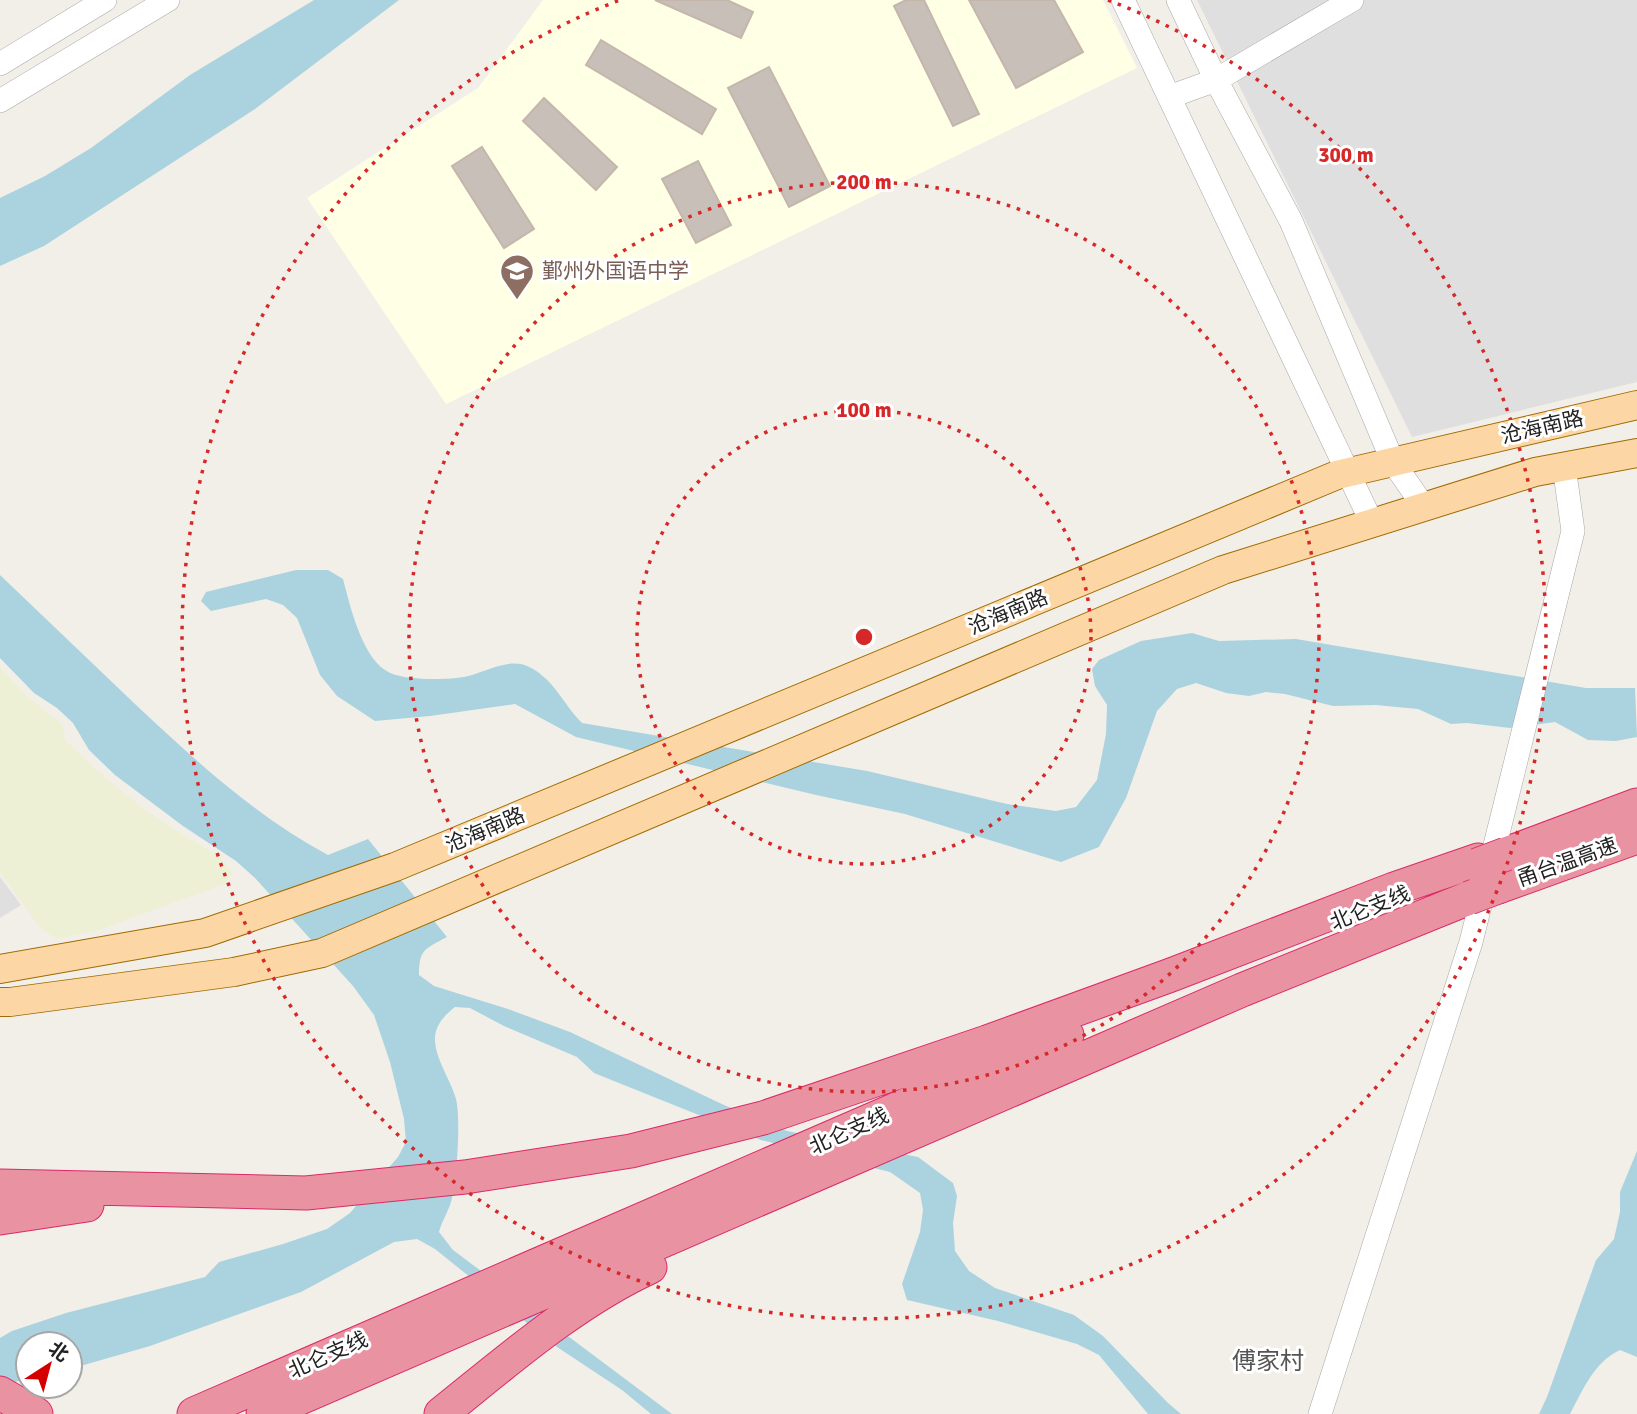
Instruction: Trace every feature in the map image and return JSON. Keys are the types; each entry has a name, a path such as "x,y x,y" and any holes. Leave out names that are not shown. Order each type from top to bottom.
{"highway":[{"name":"甬台温高速","path":"1489,869 1601,817 1637,805"},
{"name":"甬台温高速","path":"1489,869 1637,838"},
{"name":"北仑支线","path":"263,1414 1242,990 1489,869"},
{"name":"北仑支线","path":"194,1414 1170,990 1489,869"},
{"path":"0,1186 306,1193 465,1177 631,1151 763,1118 917,1066 1132,990 1394,889 1489,869"},
{"path":"442,1414 533,1341 638,1273 1015,1100 1242,990"},
{"path":"0,1218 183,1192"},
{"path":"0,1393 36,1414"}],"main road":[{"name":"沧海南路","path":"0,970 205,933 279,908 395,867 1347,473 1637,405"},
{"name":"沧海南路","path":"0,1002 234,972 322,953 424,912 1223,570 1535,472 1637,453"}],"street":[{"path":"0,64 105,0"},
{"path":"0,101 131,10 168,0"},
{"path":"1123,0 1372,523"},
{"path":"1178,0 1216,80 1291,221 1393,462 1424,507"},
{"path":"1169,97 1216,80 1352,0"},
{"path":"1320,1414 1471,942 1573,531 1564,466"}],"shaded area":[{"name":"鄞州外国语中学","path":"543,0 1103,0 1137,68 446,404 307,198 478,88"},
{"path":"1197,0 1637,0 1637,382 1412,437"},
{"path":"0,667 28,697 63,725 65,740 99,772 148,812 222,859 233,873 225,884 96,931 57,939 40,928 0,872"},
{"path":"0,877 21,905 0,918"}],"water":[{"path":"314,0 399,0 255,109 44,246 0,266 0,198 45,176 91,148 190,75"},
{"path":"296,570 328,570 343,579 369,653 385,670 395,675 427,679 452,678 470,676 508,664 521,664 544,677 582,723 867,771 1007,804 1056,811 1076,807 1097,780 1106,734 1107,705 1095,686 1092,669 1099,660 1141,641 1192,633 1219,641 1296,639 1586,688 1635,688 1637,737 1616,741 1588,740 1555,722 1510,728 1451,724 1418,709 1376,705 1333,706 1285,694 1266,692 1249,696 1226,693 1196,683 1177,689 1157,711 1126,798 1099,847 1061,862 905,814 576,737 515,704 375,721 337,696 320,675 297,618 283,605 266,599 211,611 201,601 206,592"},
{"path":"0,575 180,746 275,823 328,855 368,839 447,937 428,947 420,960 419,975 434,986 570,1032 724,1105 787,1131 918,1157 953,1183 957,1196 953,1223 955,1251 969,1271 995,1288 1074,1315 1103,1336 1181,1414 1148,1414 1099,1355 1077,1344 998,1321 907,1300 902,1284 920,1232 923,1210 920,1193 890,1172 761,1140 594,1073 577,1057 504,1026 470,1008 455,1007 442,1020 435,1037 437,1053 456,1099 458,1120 453,1193 439,1232 453,1250 672,1414 651,1414 622,1390 557,1347 435,1249 417,1239 394,1242 301,1292 150,1346 84,1365 84,1330 15,1330 66,1313 205,1277 219,1262 327,1229 350,1213 398,1157 406,1142 404,1119 390,1062 374,1015 353,986 255,878 236,861 183,826 115,775 89,750 73,723 57,708 34,693 0,658"},
{"path":"1637,1151 1637,1357 1620,1350 1611,1355 1596,1369 1570,1414 1539,1414 1596,1260 1614,1239 1620,1212 1620,1192"},
{"path":"14,1330 14,1382 0,1387 0,1338"}],"building":[{"path":"655,0 727,0 753,12 741,38"},
{"path":"906,0 924,0 979,114 953,126 894,6"},
{"path":"969,0 1054,0 1083,52 1016,88"},
{"path":"601,40 716,109 702,134 586,65"},
{"path":"769,67 830,186 789,207 728,88"},
{"path":"544,98 617,167 596,190 523,121"},
{"path":"482,147 534,229 504,248 452,166"},
{"path":"698,161 731,225 696,243 662,179"}],"place":[{"name":"鄞州外国语中学","path":"517,301"}],"district":[{"name":"傅家村","path":"1268,1361"}]}
